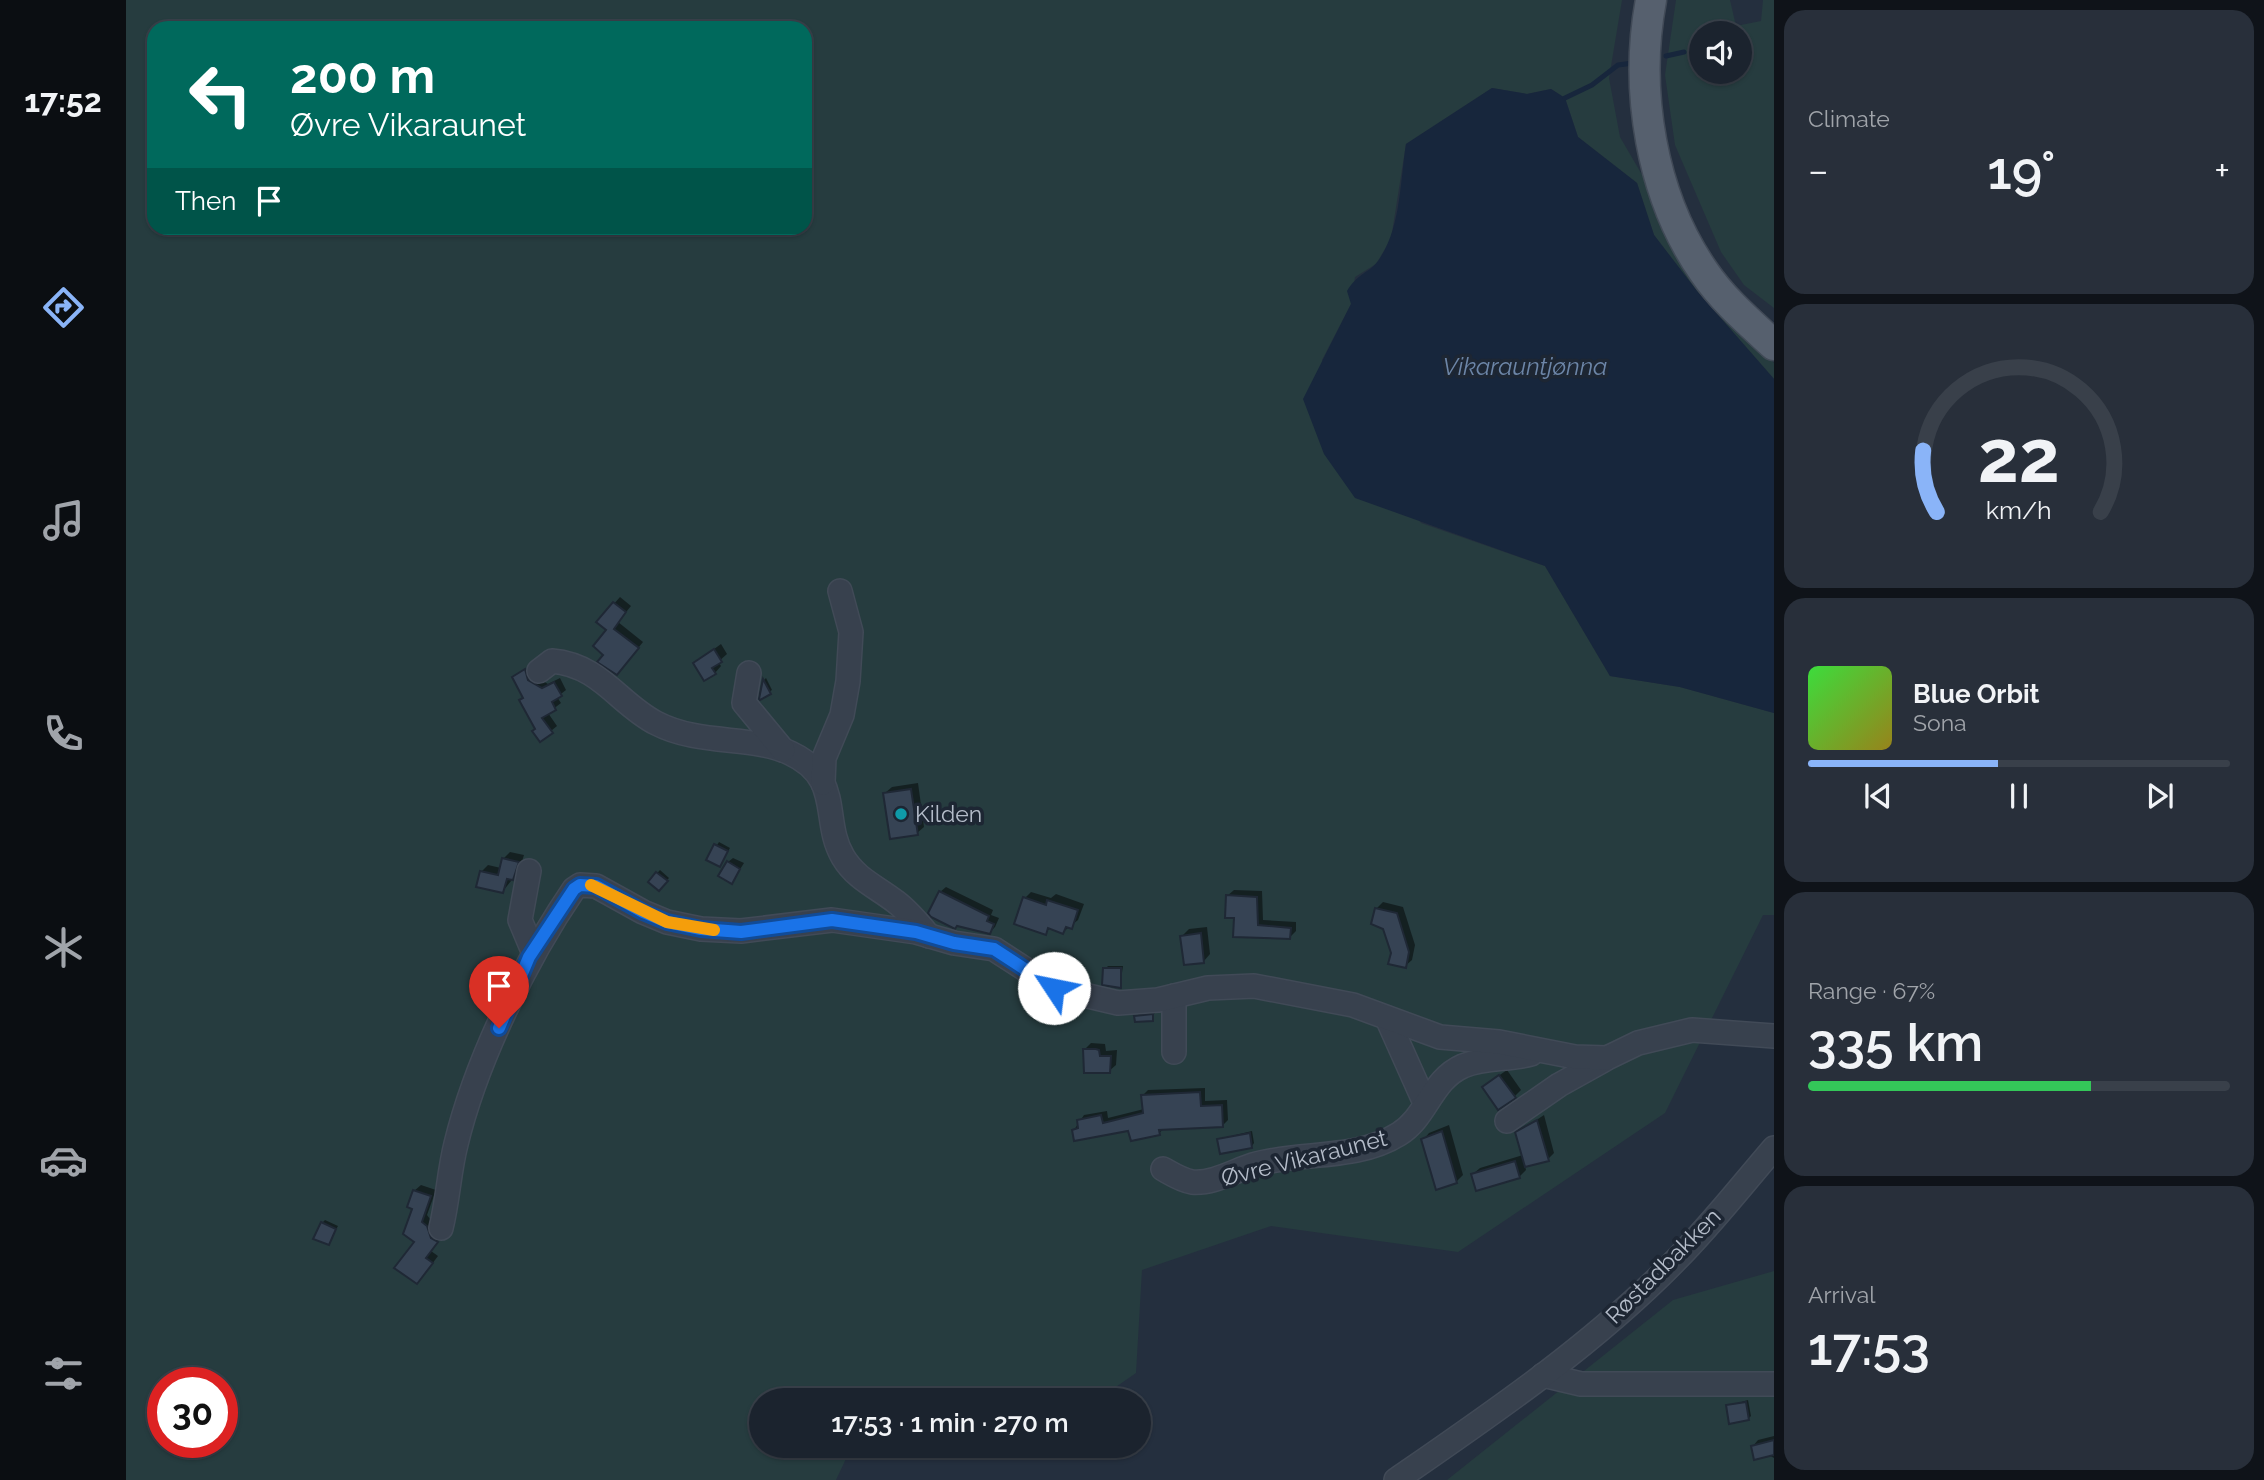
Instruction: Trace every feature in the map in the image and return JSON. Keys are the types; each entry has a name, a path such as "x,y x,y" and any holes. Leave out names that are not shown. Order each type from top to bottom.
{"main road":[{"path":"1651,0 1646,89 1651,136 1660,181 1674,217 1704,272 1726,300 1774,345"}],"street":[{"path":"823,783 824,758 839,726 848,681 851,632 841,591"},
{"path":"539,671 552,661 563,662 606,683 655,723 704,739 783,750"},
{"path":"749,673 744,703 783,750 806,763 823,783 830,798 836,842 848,865 871,886 895,901 929,936"},
{"path":"529,871 520,920 533,951"},
{"name":"Øvre Vikaraunet","path":"441,1228 456,1143 475,1086 533,951 549,932 574,889 589,884 655,917 701,929 741,932 832,920 881,925 994,949 1054,988 1092,999 1142,1002 1208,988 1254,986 1314,995 1440,1037 1499,1041 1541,1051 1607,1058"},
{"path":"1174,996 1174,1052"},
{"path":"1387,1018 1425,1103"},
{"path":"1507,1121 1559,1085 1638,1043 1692,1030 1774,1036"},
{"name":"Øvre Vikaraunet","path":"1163,1169 1192,1182 1208,1181 1267,1162 1369,1146 1390,1139 1408,1128 1434,1087 1463,1066 1541,1051"},
{"name":"Røstadbakken","path":"1396,1480 1543,1376 1612,1319 1676,1261 1774,1147"},
{"path":"1543,1376 1581,1384 1774,1384"}],"green space":[{"path":"126,0 1622,0 1609,78 1620,137 1715,300 1774,363 1774,379 1697,291 1654,235 1637,183 1578,137 1565,98 1551,89 1527,94 1492,88 1406,144 1391,239 1376,264 1355,277 1351,304 1322,360 1421,523 1545,566 1610,676 1680,687 1774,713 1774,915 1763,915 1665,1113 1458,1252 1271,1226 1142,1270 1136,1373 1114,1388 749,1388 749,1458 846,1458 836,1480 126,1480"},
{"path":"1676,0 1730,0 1735,21 1689,21 1689,84 1752,84 1752,23 1761,21 1763,0 1774,0 1774,308 1744,285 1721,252 1675,145 1665,75"},
{"path":"1774,1271 1774,1480 1447,1480 1673,1300"}],"water":[{"name":"Vikarauntjønna","path":"1492,88 1527,94 1551,89 1565,98 1578,137 1637,183 1654,235 1697,291 1774,379 1774,713 1680,687 1610,676 1545,566 1355,498 1324,454 1303,399 1351,304 1347,291 1355,280 1378,261 1386,248 1398,205 1406,144"}],"building":[{"path":"613,602 626,612 614,629 639,648 617,675 597,662 603,655 593,646 606,630 596,622"},
{"path":"714,649 722,662 712,668 716,674 704,681 693,663"},
{"path":"525,669 528,680 542,688 554,682 562,696 552,702 556,710 542,718 553,733 540,742 532,731 535,729 519,700 523,698 512,677"},
{"path":"763,679 771,694 760,700 759,699"},
{"name":"Kilden","path":"911,789 918,835 890,839 883,793"},
{"path":"714,844 728,851 720,867 706,860"},
{"path":"502,858 519,862 513,880 507,879 503,893 476,887 480,871 498,875"},
{"path":"727,861 740,869 732,884 718,876"},
{"path":"656,872 668,881 659,891 648,882"},
{"path":"939,891 989,916 987,921 994,924 990,934 957,926 955,929 931,917 928,913"},
{"path":"1226,895 1257,897 1258,925 1291,928 1290,939 1233,937 1234,918 1225,918"},
{"path":"1023,897 1046,905 1047,900 1078,910 1072,929 1066,927 1063,934 1048,928 1046,935 1014,924"},
{"path":"1375,908 1397,913 1409,952 1406,968 1388,964 1391,953 1383,929 1371,924"},
{"path":"1201,933 1204,963 1184,965 1180,936"},
{"path":"1103,968 1121,968 1121,988 1102,985"},
{"path":"1153,1014 1153,1021 1135,1022 1134,1016"},
{"path":"1083,1049 1096,1049 1099,1050 1100,1056 1111,1056 1110,1073 1084,1073"},
{"path":"1499,1075 1516,1098 1498,1110 1482,1087"},
{"path":"1200,1092 1201,1106 1222,1105 1223,1127 1159,1130 1160,1135 1131,1141 1128,1131 1074,1141 1072,1130 1078,1128 1077,1120 1101,1115 1103,1123 1143,1113 1141,1095"},
{"path":"1537,1120 1549,1161 1525,1167 1515,1132"},
{"path":"1442,1131 1457,1183 1436,1190 1421,1139"},
{"path":"1250,1133 1252,1148 1220,1154 1217,1139"},
{"path":"1515,1161 1520,1178 1476,1191 1471,1174"},
{"path":"413,1190 431,1196 422,1222 427,1226 431,1238 438,1242 426,1258 433,1263 417,1284 394,1268 414,1242 403,1234 412,1209 407,1207"},
{"path":"321,1222 336,1229 329,1245 313,1239"},
{"path":"1746,1402 1749,1420 1729,1424 1726,1405"},
{"path":"1774,1440 1774,1455 1754,1460 1751,1446"}],"waterway":[{"path":"1666,56 1684,52"},
{"path":"1565,98 1592,85 1618,65 1633,63"}],"slow traffic":[{"path":"591,885 667,922 714,930"}],"place":[{"name":"Kilden","path":"901,814"}],"route":[{"path":"499,1028 529,957 549,932 574,889 589,884 667,922 701,929 741,932 790,923 832,920 864,922 968,946 994,949 1054,988"}]}
